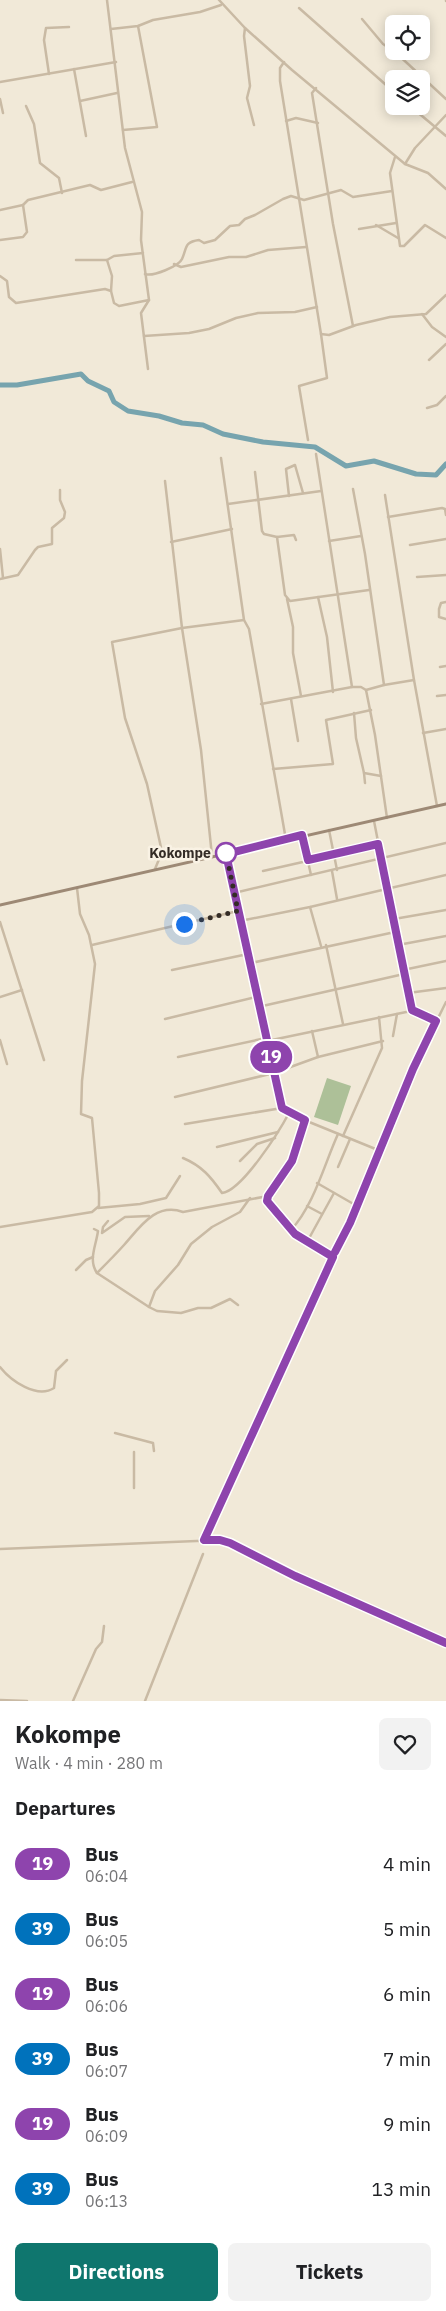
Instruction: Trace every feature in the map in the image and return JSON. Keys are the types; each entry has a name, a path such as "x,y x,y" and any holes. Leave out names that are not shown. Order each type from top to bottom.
{"main road":[{"path":"0,905 302,835 446,804"}],"street":[{"path":"107,0 123,130 133,182 142,212 141,240 149,300 141,312 148,369"},
{"path":"218,0 245,28 395,157 405,164 428,173 446,190"},
{"path":"111,29 138,26 154,20 200,12 222,4"},
{"path":"299,8 385,84"},
{"path":"362,19 385,45"},
{"path":"123,130 158,127 138,26"},
{"path":"49,74 44,40 46,28 69,27"},
{"path":"245,28 244,36 250,88 247,98 254,125"},
{"path":"404,60 446,98"},
{"path":"0,82 116,62"},
{"path":"284,62 279,73 285,121 317,307 327,378 300,386 308,440"},
{"path":"74,69 86,136"},
{"path":"316,88 312,93 353,326"},
{"path":"80,101 117,92"},
{"path":"0,99 3,113"},
{"path":"26,106 34,124 40,163 59,178 62,193"},
{"path":"420,115 446,136"},
{"path":"405,164 414,148 446,115"},
{"path":"285,121 296,118 318,123"},
{"path":"395,157 390,173 400,246 404,246 425,225 446,238"},
{"path":"0,210 23,205 28,200 90,185 100,190 133,182"},
{"path":"145,274 156,274 182,259 184,248 189,242 199,240 204,243 215,240 230,226 238,224 286,197 297,197 304,200 341,190 353,197 392,191"},
{"path":"0,240 23,237 27,232 23,205"},
{"path":"359,229 396,223"},
{"path":"376,225 398,238"},
{"path":"174,264 181,267 229,257 246,256 268,250 306,247"},
{"path":"76,260 107,260 114,256 143,253"},
{"path":"107,260 112,276 111,291 114,303 118,306 149,300"},
{"path":"0,276 7,280 9,297 16,303 106,288 111,291"},
{"path":"320,334 329,335 353,326 390,318 422,314 428,312 446,295"},
{"path":"144,336 195,332 258,314 290,312 317,307"},
{"path":"422,314 432,327 446,337"},
{"path":"429,360 446,344"},
{"path":"427,408 438,405 446,396"},
{"path":"316,454 352,687"},
{"path":"221,458 244,620 248,629 286,840"},
{"path":"289,496 286,470 288,467 295,465 303,493"},
{"path":"255,472 263,533 277,538 294,535 296,540"},
{"path":"165,481 182,628 201,750 212,856"},
{"path":"0,549 2,578 18,575 38,547 51,545 52,528 64,518 65,512 60,500 60,490"},
{"path":"353,490 384,684"},
{"path":"228,504 321,491"},
{"path":"385,495 414,680 437,806"},
{"path":"388,517 442,508 445,509 446,515"},
{"path":"171,542 232,529"},
{"path":"329,541 361,536"},
{"path":"277,538 285,595 292,627 293,654 301,696"},
{"path":"410,546 446,539"},
{"path":"417,577 446,575"},
{"path":"287,599 290,601 369,590"},
{"path":"318,596 327,637 333,692"},
{"path":"446,602 441,603 438,609 439,617 446,619"},
{"path":"155,869 162,852 145,777 126,718 112,642 182,628 244,620"},
{"path":"440,667 446,666"},
{"path":"366,690 384,684 414,680"},
{"path":"261,704 352,687 361,687 366,690 371,710 387,818"},
{"path":"436,696 446,695"},
{"path":"291,699 298,741"},
{"path":"273,769 333,764 326,720 371,710"},
{"path":"354,714 356,738 365,784"},
{"path":"423,733 446,729"},
{"path":"364,772 381,776"},
{"path":"374,820 412,1010"},
{"path":"329,830 337,870"},
{"path":"302,835 311,875"},
{"path":"234,893 446,843"},
{"path":"264,871 378,844"},
{"path":"226,854 258,1007 282,1108"},
{"path":"332,871 337,899"},
{"path":"240,921 310,907 446,874"},
{"path":"77,888 80,914 92,945 95,970 80,1114 92,1118 99,1193 98,1208"},
{"path":"310,907 321,946"},
{"path":"394,919 446,910"},
{"path":"92,945 238,911"},
{"path":"0,922 44,1060"},
{"path":"250,963 273,960 321,946 396,932"},
{"path":"398,945 446,936"},
{"path":"326,945 343,1024"},
{"path":"172,970 248,954"},
{"path":"403,970 446,961"},
{"path":"258,1007 337,991 404,974"},
{"path":"408,993 446,988"},
{"path":"0,997 22,990"},
{"path":"165,1019 256,997"},
{"path":"204,1540 357,1206 413,1069 446,1002"},
{"path":"178,1057 412,1010 436,1021"},
{"path":"393,1036 397,1014"},
{"path":"343,1136 382,1048 383,1041 379,1017"},
{"path":"312,1031 318,1057"},
{"path":"0,1040 8,1064"},
{"path":"175,1097 274,1074 318,1057 383,1041"},
{"path":"185,1124 282,1108 305,1120 379,1151"},
{"path":"183,1158 208,1172 224,1193 242,1179 275,1138 288,1112"},
{"path":"305,1120 292,1161 268,1196 269,1203 291,1230 333,1257"},
{"path":"217,1147 279,1132"},
{"path":"291,1230 298,1223 307,1206 338,1134"},
{"path":"258,1137 262,1141"},
{"path":"240,1161 262,1141 275,1138"},
{"path":"338,1167 350,1139"},
{"path":"0,1227 68,1217 92,1212 98,1208 140,1204 166,1198 180,1176"},
{"path":"317,1183 357,1206"},
{"path":"308,1242 334,1193"},
{"path":"108,1221 102,1229 102,1233 125,1217 150,1216 176,1209 183,1212 268,1196"},
{"path":"149,1307 156,1291 178,1265 191,1244 212,1227 240,1212 250,1198"},
{"path":"307,1206 322,1214"},
{"path":"97,1274 150,1216"},
{"path":"94,1229 98,1231 92,1257 93,1268 97,1274 149,1307 157,1311 181,1313 198,1308 211,1308 230,1299 238,1305"},
{"path":"76,1270 92,1257"},
{"path":"0,1367 9,1376 29,1389 43,1392 54,1388 56,1371 67,1360"},
{"path":"115,1432 153,1443 154,1451"},
{"path":"134,1452 134,1488"},
{"path":"0,1549 220,1540 446,1643"},
{"path":"145,1701 203,1554"},
{"path":"73,1701 96,1649 102,1642 104,1626"},
{"path":"0,1700 27,1701"}],"green space":[{"path":"327,1078 351,1086 338,1125 314,1117"}],"waterway":[{"path":"0,385 17,385 81,374 88,381 109,391 114,402 128,411 159,416 182,423 203,425 223,434 263,442 315,447 346,466 374,461 416,474 436,475 446,464"}],"bus line":[{"name":"19","path":"335,1252 350,1223 413,1069 436,1021 412,1010 378,844 308,860 302,835 226,854 258,1007 282,1108 292,1115 305,1120 296,1144 294,1157 280,1181 268,1196 267,1201 295,1234 318,1246 333,1257 204,1540 220,1540 230,1543 253,1557 377,1614 446,1643"}],"place":[{"name":"Kokompe","path":"226,853"}],"route":[{"path":"184,924 238,911 226,853"}]}
